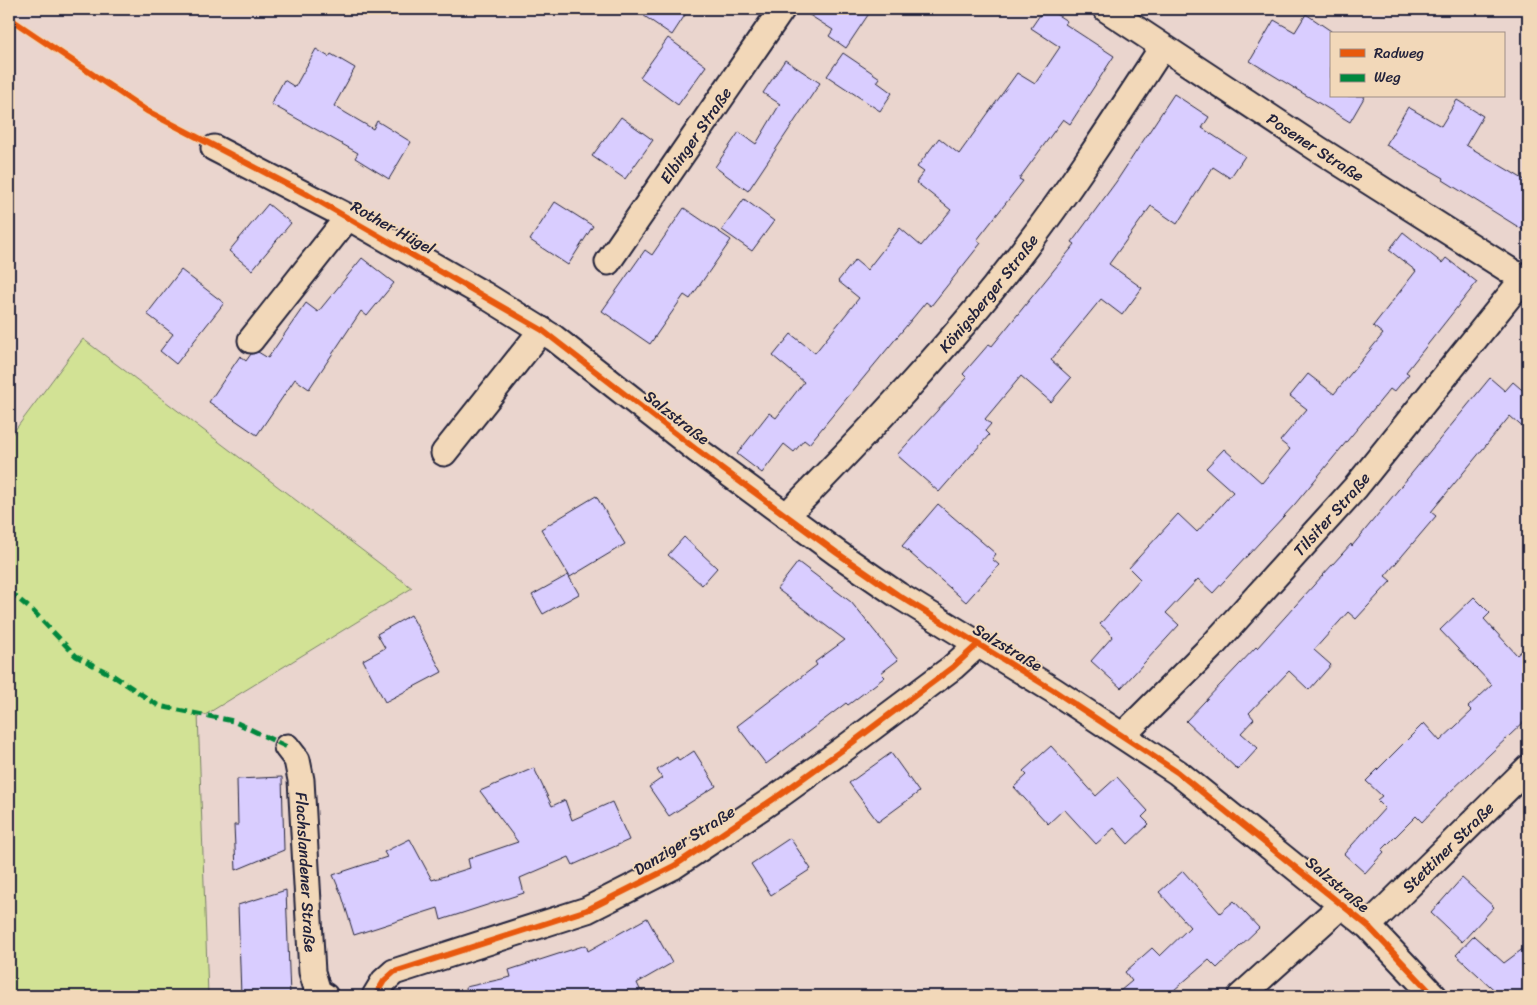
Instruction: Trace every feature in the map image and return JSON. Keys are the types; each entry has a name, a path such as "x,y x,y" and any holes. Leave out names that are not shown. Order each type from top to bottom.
{"street":[{"name":"Elbinger Straße","path":"608,262 782,9"},
{"name":"Posener Straße","path":"1106,9 1162,48 1526,281"},
{"name":"Königsberger Straße","path":"786,516 834,467 935,356 1025,248 1090,157 1162,48"},
{"name":"Rother Hügel","path":"214,148 348,218 548,334"},
{"name":"Rother Hügel","path":"251,340 348,218"},
{"name":"Tilsiter Straße","path":"1123,735 1220,638 1356,487 1526,281"},
{"name":"Salzstraße","path":"548,334 786,516 898,595 1123,735 1201,790 1368,926 1434,996"},
{"path":"444,453 548,334"},
{"name":"Danziger Straße","path":"375,996 384,980 394,972 587,910 674,866 837,754 953,667 978,645"},
{"name":"Flachslandener Straße","path":"287,747 297,760 301,780 312,972 318,992 325,996"},
{"name":"Stettiner Straße","path":"1368,926 1528,768"},
{"path":"1240,996 1342,905"}],"green space":[{"path":"83,339 412,588 205,715 198,714 208,996 9,996 9,438"}],"building":[{"path":"634,9 689,9 672,35"},
{"path":"800,9 872,9 846,48 829,36 833,30"},
{"path":"1044,9 1048,9 1067,21 1065,24 1114,56 1070,124 1063,119 1019,179 1023,181 977,240 981,243 931,306 926,302 809,444 804,440 794,452 784,444 762,473 737,454 769,413 776,418 804,382 773,356 791,334 815,353 859,298 838,281 855,260 867,270 900,228 921,246 951,210 916,182 924,172 917,167 939,138 959,154 1017,73 1035,84 1060,47 1031,28"},
{"path":"1306,14 1331,31 1330,98 1364,98 1350,122 1250,61 1274,20 1295,32"},
{"path":"668,38 706,66 678,105 640,77"},
{"path":"316,49 329,57 331,54 355,68 334,106 373,129 377,121 411,142 389,179 355,158 358,153 271,104 284,80 295,87"},
{"path":"843,53 880,78 877,82 892,93 880,111 827,76"},
{"path":"785,60 820,83 748,191 715,167 739,132 756,144 780,104 763,93"},
{"path":"1174,94 1209,117 1202,128 1245,156 1230,178 1213,167 1177,224 1151,206 1109,264 1142,288 1122,315 1101,299 1051,360 1071,378 1051,402 1021,376 985,419 991,424 985,431 989,435 939,492 897,455 967,378 963,374 989,344 992,346 1075,244 1072,242 1116,182"},
{"path":"1457,100 1483,116 1466,145 1528,182 1528,233 1443,180 1444,178 1386,145 1408,107 1441,126"},
{"path":"621,117 653,140 625,179 592,156"},
{"path":"744,199 774,221 752,251 722,230"},
{"path":"555,202 593,226 568,265 530,240"},
{"path":"268,204 291,223 252,270 229,251"},
{"path":"684,208 731,240 690,299 684,295 650,344 602,311 645,250 652,255"},
{"path":"1403,232 1442,263 1446,258 1477,282 1406,372 1409,374 1394,392 1390,389 1295,504 1213,593 1198,579 1166,613 1179,625 1121,688 1091,661 1113,636 1100,624 1140,579 1129,568 1178,514 1197,532 1233,492 1206,468 1224,449 1262,483 1290,449 1280,441 1307,409 1290,396 1308,374 1334,394 1383,334 1373,326 1416,271 1389,250"},
{"path":"362,258 394,283 367,316 361,311 309,389 295,379 257,435 209,402 240,356 246,361 251,354 258,352 268,358 306,303 318,312"},
{"path":"181,270 224,303 176,364 160,351 173,334 147,314"},
{"path":"1490,378 1505,391 1513,382 1528,395 1528,432 1510,416 1431,512 1436,516 1385,576 1391,581 1356,619 1348,612 1314,650 1331,665 1309,690 1289,671 1249,713 1254,719 1241,733 1258,748 1238,770 1186,721 1257,648 1351,544 1352,546"},
{"path":"596,496 625,544 570,577 541,529"},
{"path":"938,504 996,554 992,559 999,565 966,602 902,546"},
{"path":"684,537 717,568 702,585 668,555"},
{"path":"798,562 851,602 898,660 881,673 885,677 848,705 846,703 766,764 737,726 817,665 815,662 845,640 777,589"},
{"path":"568,575 579,594 543,614 532,595"},
{"path":"1474,597 1490,613 1484,619 1517,655 1528,645 1528,718 1451,791 1422,822 1416,816 1382,850 1384,852 1365,873 1344,854 1385,808 1377,800 1382,796 1366,781 1424,723 1440,741 1472,711 1468,707 1492,685 1440,630"},
{"path":"411,615 442,672 385,702 363,660 385,648 377,634"},
{"path":"1051,746 1096,796 1117,777 1148,811 1142,817 1149,824 1128,844 1114,828 1096,844 1064,809 1048,824 1014,787 1027,775 1023,771"},
{"path":"694,751 716,786 669,816 649,787 662,778 657,770 677,757 679,761"},
{"path":"891,753 919,792 878,822 849,783"},
{"path":"534,768 552,806 565,800 572,820 612,802 629,840 573,865 569,857 520,878 524,893 441,920 438,908 354,935 342,896 333,875 387,857 384,852 410,839 432,880 470,868 468,859 518,842 480,791"},
{"path":"282,777 284,850 236,870 234,825 238,825 237,779"},
{"path":"790,838 811,869 771,895 751,864"},
{"path":"1183,871 1220,913 1234,901 1259,928 1217,968 1209,960 1167,996 1114,996 1132,981 1125,972 1152,948 1160,956 1190,927 1159,892"},
{"path":"1462,878 1494,907 1462,942 1431,913"},
{"path":"286,890 290,996 241,996 238,905"},
{"path":"647,918 672,963 637,983 643,996 467,996 466,987 511,977 509,970 586,945 588,951"},
{"path":"1474,936 1504,963 1528,945 1528,996 1501,996 1456,955"}],"marked path":[{"path":"9,591 33,611 76,656 112,675 159,706 233,721 287,747"}],"cycle path":[{"path":"9,18 147,111 308,195 542,330 697,450 837,553 898,595 1053,690 1177,772 1368,926 1434,996"},
{"path":"375,996 384,981 394,972 587,910 674,866 781,794 845,748 953,667 977,645"}]}
